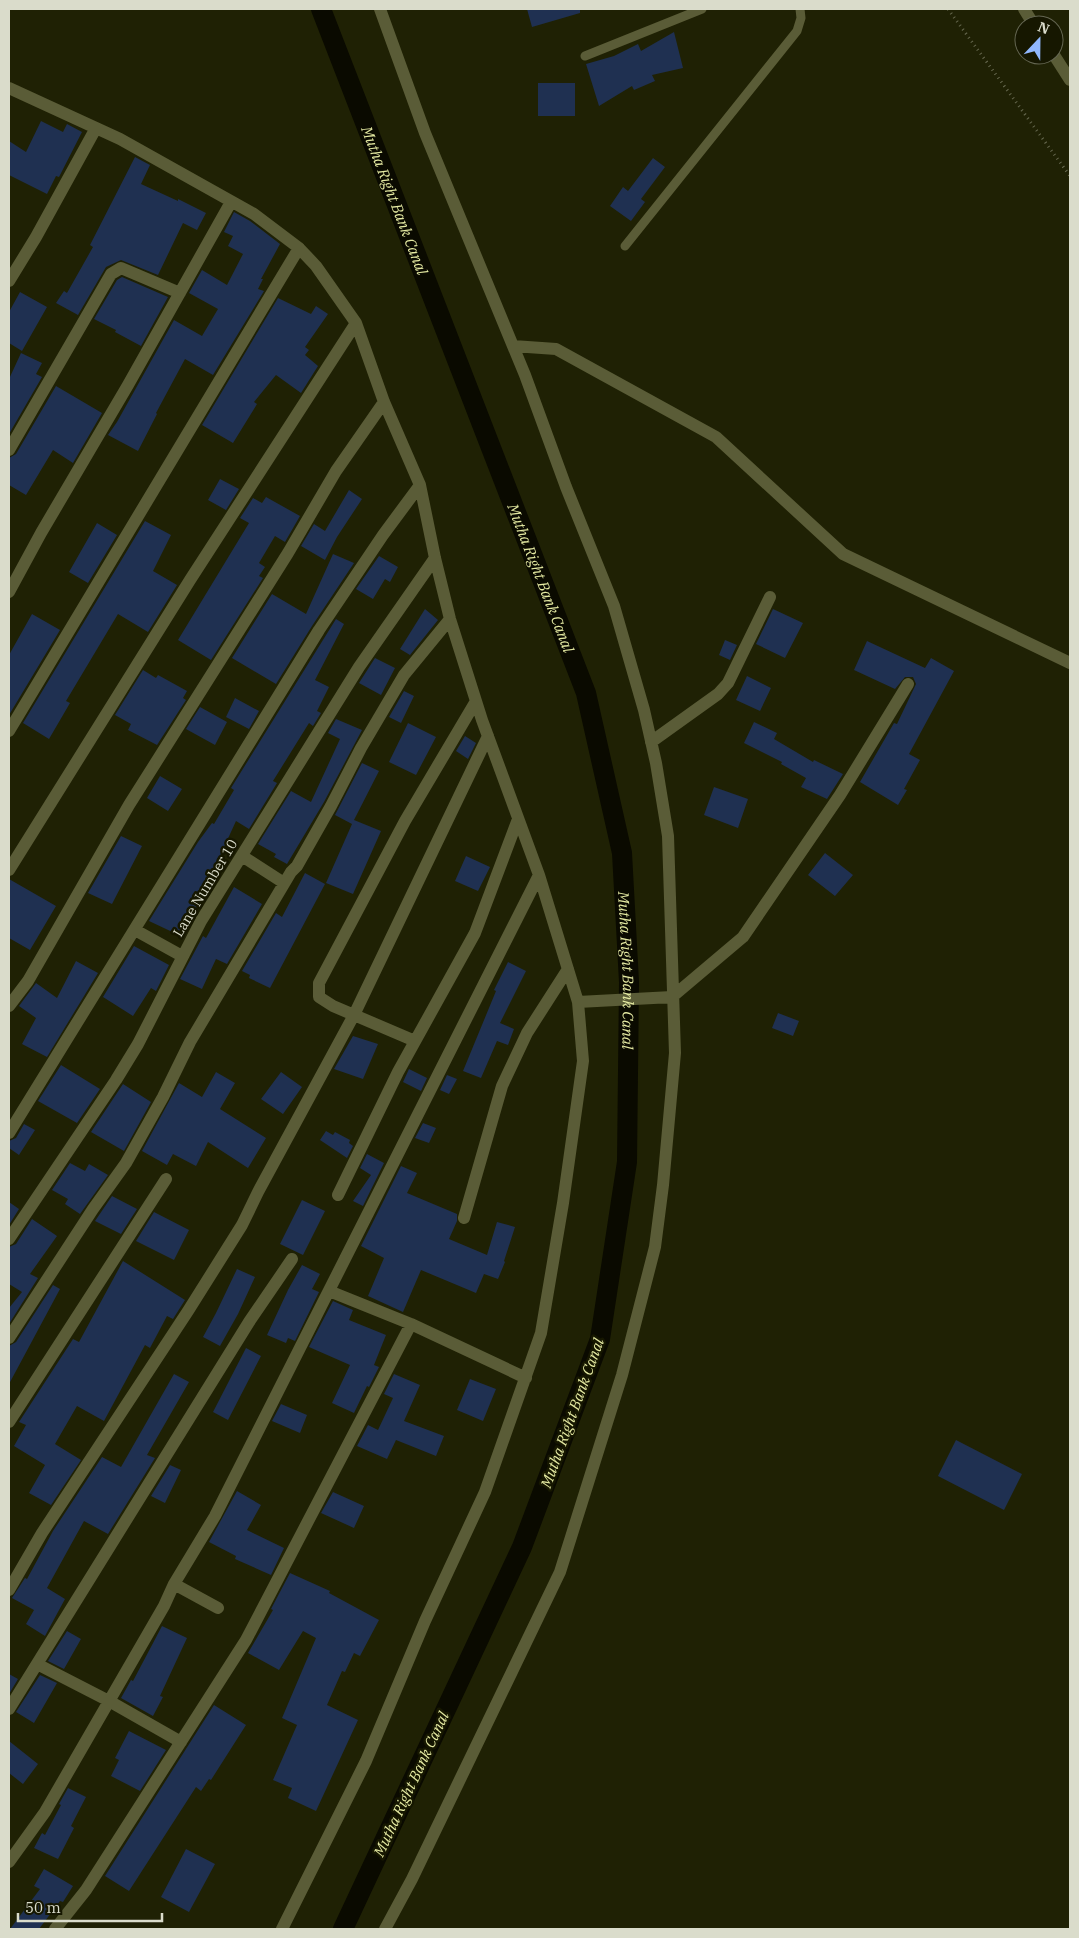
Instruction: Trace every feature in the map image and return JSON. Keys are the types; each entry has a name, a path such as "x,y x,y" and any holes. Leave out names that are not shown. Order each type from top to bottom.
{"street":[{"path":"380,9 425,133 513,346 566,487 614,606 651,742 668,836 675,1053 655,1247 622,1375 560,1572 412,1879 385,1929"},
{"path":"1060,65 1070,80"},
{"path":"9,88 120,139 254,214 299,248 316,266 356,323 384,402 420,485 450,619 488,736 539,875 578,1002 583,1061 567,1175 541,1333 484,1492 425,1621 366,1761 282,1929"},
{"path":"9,281 36,237 96,128"},
{"path":"9,592 40,533 231,202"},
{"path":"9,731 299,248"},
{"path":"9,450 111,274 121,268 180,293"},
{"path":"9,870 190,580 356,323"},
{"path":"513,346 556,349 716,436 844,554 1070,663"},
{"path":"9,1006 28,981 129,805 288,553 336,471 384,402"},
{"path":"9,1133 319,630 383,535 420,485"},
{"name":"Lane Number 10","path":"9,1239 116,1080 138,1044 201,921 359,667 435,558"},
{"path":"651,742 718,694 728,683 770,597"},
{"path":"9,1338 93,1209 126,1163 163,1097 190,1042 284,883 297,866 361,748 404,675 450,619"},
{"path":"578,1002 672,997 743,937 840,795 908,684"},
{"path":"414,1042 333,1006 319,996 319,983 405,821 476,701"},
{"path":"9,1590 42,1533 229,1248 354,1015 488,736"},
{"path":"338,1195 414,1042 475,933 518,820"},
{"path":"242,856 284,883"},
{"path":"9,1862 45,1812 164,1606 174,1584 215,1516 539,875"},
{"path":"135,930 182,956"},
{"path":"464,1218 502,1086 527,1033 568,969"},
{"path":"9,1422 166,1179"},
{"path":"9,1710 244,1330 292,1259"},
{"path":"329,1290 411,1324 526,1378"},
{"path":"54,1929 86,1890 246,1640 411,1324"},
{"path":"174,1584 218,1608"},
{"path":"37,1664 109,1701 181,1742"}],"lane":[{"path":"585,56 702,9"},
{"path":"625,246 797,31 801,18 800,9"}],"path":[{"path":"948,9 1070,176"}],"building":[{"path":"527,9 580,9 580,13 532,27"},
{"path":"674,32 683,68 652,75 655,81 634,90 632,86 599,106 586,64 614,56 638,44 641,51"},
{"path":"538,83 575,83 575,116 538,116"},
{"path":"41,121 63,132 67,124 82,132 59,177 56,176 47,194 9,175 9,141 26,152"},
{"path":"135,157 150,165 141,184 206,213 197,230 183,223 158,275 121,260 106,267 78,315 56,303 64,291 67,293 93,247 90,245"},
{"path":"653,158 665,167 641,199 645,202 631,221 610,206 623,187 628,191"},
{"path":"234,212 250,221 280,244 261,279 263,279 258,289 264,291 213,375 185,359 138,451 108,435 174,320 202,336 218,309 189,293 202,270 227,285 243,254 228,246 233,236 224,232"},
{"path":"122,277 168,297 141,346 94,319 117,280"},
{"path":"20,292 47,307 22,351 9,343 9,312"},
{"path":"278,298 311,314 316,306 328,314 305,347 309,350 305,355 318,366 301,393 276,375 254,402 257,404 233,443 202,425"},
{"path":"21,353 42,363 36,374 42,377 9,434 9,379"},
{"path":"56,386 102,413 73,463 53,450 26,495 9,485 9,458 16,454"},
{"path":"220,479 239,489 226,510 208,500"},
{"path":"349,490 362,499 337,537 325,560 301,546 314,524 325,531"},
{"path":"266,497 300,516 285,542 275,536 259,563 265,567 259,576 263,578 211,660 178,640 249,523 240,518 253,498 262,503"},
{"path":"145,521 171,535 153,571 177,585 148,632 118,614 66,701 70,703 49,739 23,723"},
{"path":"97,523 117,535 88,583 69,572"},
{"path":"333,554 354,563 276,684 232,658 272,594 306,614"},
{"path":"379,556 398,567 390,582 385,579 373,599 356,589"},
{"path":"425,609 438,620 410,655 400,649"},
{"path":"773,609 803,623 785,658 756,644"},
{"path":"32,614 60,630 9,715 9,655"},
{"path":"336,619 344,624 315,680 329,687 317,711 321,713 313,726 309,723 273,781 277,783 249,829 236,821 183,937 149,921 198,842 212,823 214,824 234,790 231,788"},
{"path":"725,640 737,645 730,660 719,655"},
{"path":"867,641 925,668 931,658 954,671 909,754 920,760 904,789 907,790 898,805 860,782 894,723 897,724 916,684 913,677 905,677 895,689 854,670"},
{"path":"375,658 395,668 381,695 359,683"},
{"path":"143,670 156,678 158,675 187,691 183,698 186,700 157,745 128,730 131,724 115,715"},
{"path":"747,676 771,688 760,711 736,700"},
{"path":"404,691 414,696 401,723 389,717"},
{"path":"235,698 259,711 249,729 226,717"},
{"path":"200,707 227,722 215,745 186,729"},
{"path":"336,719 362,730 324,802 287,864 274,857 276,854 258,844 291,791 311,802 340,739 328,733"},
{"path":"754,722 777,733 774,739 813,762 814,760 843,774 827,799 801,787 806,778 781,764 782,762 744,743"},
{"path":"408,723 436,737 416,775 389,762"},
{"path":"465,736 476,743 468,759 456,751"},
{"path":"362,763 379,771 354,820 381,831 353,894 326,883 352,824 335,815"},
{"path":"160,776 182,789 168,811 147,798"},
{"path":"714,787 748,799 738,828 704,815"},
{"path":"121,836 142,846 112,904 88,893"},
{"path":"825,853 853,875 835,896 808,875"},
{"path":"466,856 490,867 478,891 455,881"},
{"path":"305,873 325,884 270,988 249,978 250,975 242,971 276,913 282,917"},
{"path":"9,879 56,906 30,950 9,938"},
{"path":"234,887 262,904 227,964 216,959 202,989 180,979 203,936 206,938"},
{"path":"134,946 169,965 156,991 151,988 133,1016 103,997"},
{"path":"76,961 98,973 47,1057 22,1044 36,1018 19,1006 36,983 57,998"},
{"path":"508,962 526,971 500,1023 514,1029 508,1045 497,1041 481,1078 463,1071 496,991 494,990"},
{"path":"778,1013 799,1021 793,1036 772,1028"},
{"path":"353,1036 378,1044 363,1079 334,1069"},
{"path":"61,1065 100,1089 77,1123 38,1101"},
{"path":"409,1069 427,1078 421,1091 403,1082"},
{"path":"216,1072 235,1083 220,1109 266,1138 248,1168 208,1142 196,1166 173,1154 167,1165 142,1151 179,1083 202,1097"},
{"path":"281,1072 302,1087 283,1114 261,1099"},
{"path":"447,1075 457,1079 449,1094 440,1090"},
{"path":"123,1084 151,1102 124,1151 91,1132"},
{"path":"423,1123 436,1128 429,1143 415,1138"},
{"path":"24,1124 35,1130 19,1155 9,1148 9,1141 16,1138"},
{"path":"326,1131 333,1135 335,1132 350,1140 349,1143 353,1146 347,1158 320,1140"},
{"path":"367,1154 384,1163 363,1206 353,1201 371,1175 360,1168"},
{"path":"70,1163 85,1171 89,1164 108,1175 80,1214 65,1204 68,1199 52,1190"},
{"path":"401,1166 417,1173 407,1193 457,1214 457,1221 449,1239 487,1255 497,1222 515,1227 498,1279 484,1274 476,1293 421,1270 403,1312 368,1296 384,1258 361,1246"},
{"path":"112,1196 137,1209 121,1234 95,1221"},
{"path":"302,1200 325,1211 303,1255 280,1244"},
{"path":"9,1202 19,1209 9,1225"},
{"path":"154,1212 189,1230 174,1260 136,1241"},
{"path":"32,1219 57,1236 30,1274 38,1278 9,1324 9,1308 22,1292 9,1284 9,1247 16,1244"},
{"path":"123,1261 185,1300 173,1319 167,1316 150,1348 145,1345 104,1421 77,1406 55,1444 81,1460 51,1505 29,1493 45,1465 14,1446 26,1425 19,1422 73,1339 79,1342"},
{"path":"302,1265 320,1274 312,1289 319,1292 295,1341 288,1338 286,1343 267,1335"},
{"path":"237,1269 255,1277 238,1314 220,1346 203,1337"},
{"path":"53,1285 60,1289 9,1384 9,1346 16,1342"},
{"path":"333,1301 353,1310 349,1320 386,1335 374,1365 379,1367 354,1413 332,1403 350,1365 309,1347"},
{"path":"246,1348 261,1356 228,1420 213,1412"},
{"path":"174,1374 189,1382 147,1455 155,1458 108,1534 84,1521 47,1588 65,1599 45,1636 26,1624 34,1610 12,1598 25,1578 27,1579 53,1531 102,1457 121,1467"},
{"path":"394,1374 420,1385 404,1421 444,1436 436,1456 396,1440 387,1459 357,1446 368,1425 378,1430 393,1398 384,1394"},
{"path":"470,1379 496,1389 483,1421 457,1410"},
{"path":"281,1404 307,1415 300,1433 272,1421"},
{"path":"956,1440 1022,1474 1004,1510 938,1476"},
{"path":"170,1465 181,1470 165,1503 151,1496"},
{"path":"237,1491 261,1505 247,1530 284,1548 271,1575 235,1559 236,1556 209,1542"},
{"path":"333,1492 364,1506 354,1528 321,1513"},
{"path":"290,1573 330,1591 329,1593 379,1620 360,1656 354,1653 345,1672 342,1671 327,1705 358,1720 316,1811 288,1798 292,1788 273,1780 297,1725 282,1718 316,1638 303,1631 279,1670 248,1653 273,1610 271,1609"},
{"path":"162,1626 187,1638 160,1696 163,1697 153,1716 121,1698 131,1680 133,1681"},
{"path":"67,1631 81,1639 64,1669 48,1661"},
{"path":"9,1674 18,1679 9,1694"},
{"path":"40,1675 57,1683 34,1723 16,1712"},
{"path":"214,1705 246,1725 211,1780 209,1779 201,1791 196,1787 129,1891 105,1876"},
{"path":"129,1731 166,1750 140,1791 111,1776 119,1760 115,1758"},
{"path":"9,1741 38,1764 23,1784 9,1773"},
{"path":"68,1788 86,1797 71,1826 74,1828 58,1859 34,1848 42,1833 45,1835"},
{"path":"186,1849 215,1864 189,1912 161,1897"},
{"path":"44,1869 73,1886 63,1902 60,1901 39,1929 10,1929 40,1889 34,1886"}],"waterway":[{"name":"Mutha Right Bank Canal","path":"321,9 586,693 622,853 629,982 627,1162 600,1339 522,1547 343,1929"}]}
